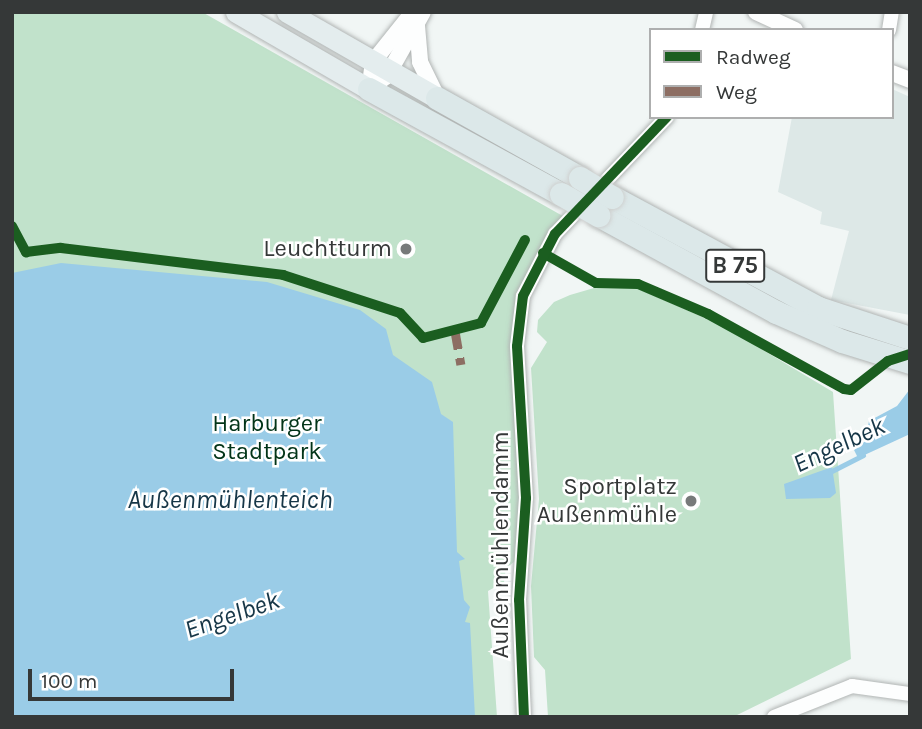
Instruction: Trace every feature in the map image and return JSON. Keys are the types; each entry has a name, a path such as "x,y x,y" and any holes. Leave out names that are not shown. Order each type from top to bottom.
{"highway":[{"name":"B 75","path":"369,89 561,194 605,206 761,280 910,362"},
{"name":"B 75","path":"437,98 580,178 605,206"},
{"name":"B 75","path":"858,335 910,338"}],"main road":[{"name":"B 75","path":"236,12 369,89"},
{"name":"B 75","path":"287,12 437,98"}],"street":[{"path":"756,12 791,28"},
{"path":"369,89 418,16"},
{"path":"418,16 420,62 437,98"},
{"name":"Außenmühlendamm","path":"524,717 519,600 526,498 517,346 523,296 543,253 568,219 665,119"},
{"path":"774,717 852,686 910,694"}],"shaded area":[{"path":"894,90 910,97 910,315 831,300 849,231 820,224 822,212 778,192 792,119 894,119"}],"green space":[{"name":"Harburger Stadtpark","path":"12,12 202,12 568,219 523,296 522,556 506,568 504,582 488,591 497,717 12,717"},
{"name":"Sportplatz Außenmühle","path":"634,287 723,326 833,392 851,659 733,717 548,717 545,670 534,657 531,586 539,499 531,368 547,342 537,332 538,320 554,302 570,295 594,288"}],"water":[{"name":"Außenmühlenteich","path":"61,263 267,282 360,310 386,329 393,355 432,382 441,414 453,422 457,552 465,559 459,561 464,600 470,607 465,622 470,623 475,717 12,717 12,273"},
{"path":"910,389 910,434 858,458 854,450 865,441 869,421 897,406"},
{"path":"832,467 836,493 830,498 786,499 784,484"}],"waterway":[{"name":"Engelbek","path":"830,472 863,455"}],"marked path":[{"path":"455,331 461,364"}],"cycle path":[{"path":"524,717 519,600 526,498 517,346 523,296 555,234 665,119"},
{"path":"12,226 26,252 61,248 283,275 400,313 423,338 481,323 525,240"},
{"path":"543,253 596,283 638,284 708,314 844,389 851,390 888,361 910,354"}],"place":[{"name":"Leuchtturm","path":"406,249"},
{"name":"Sportplatz Außenmühle","path":"691,501"}]}
